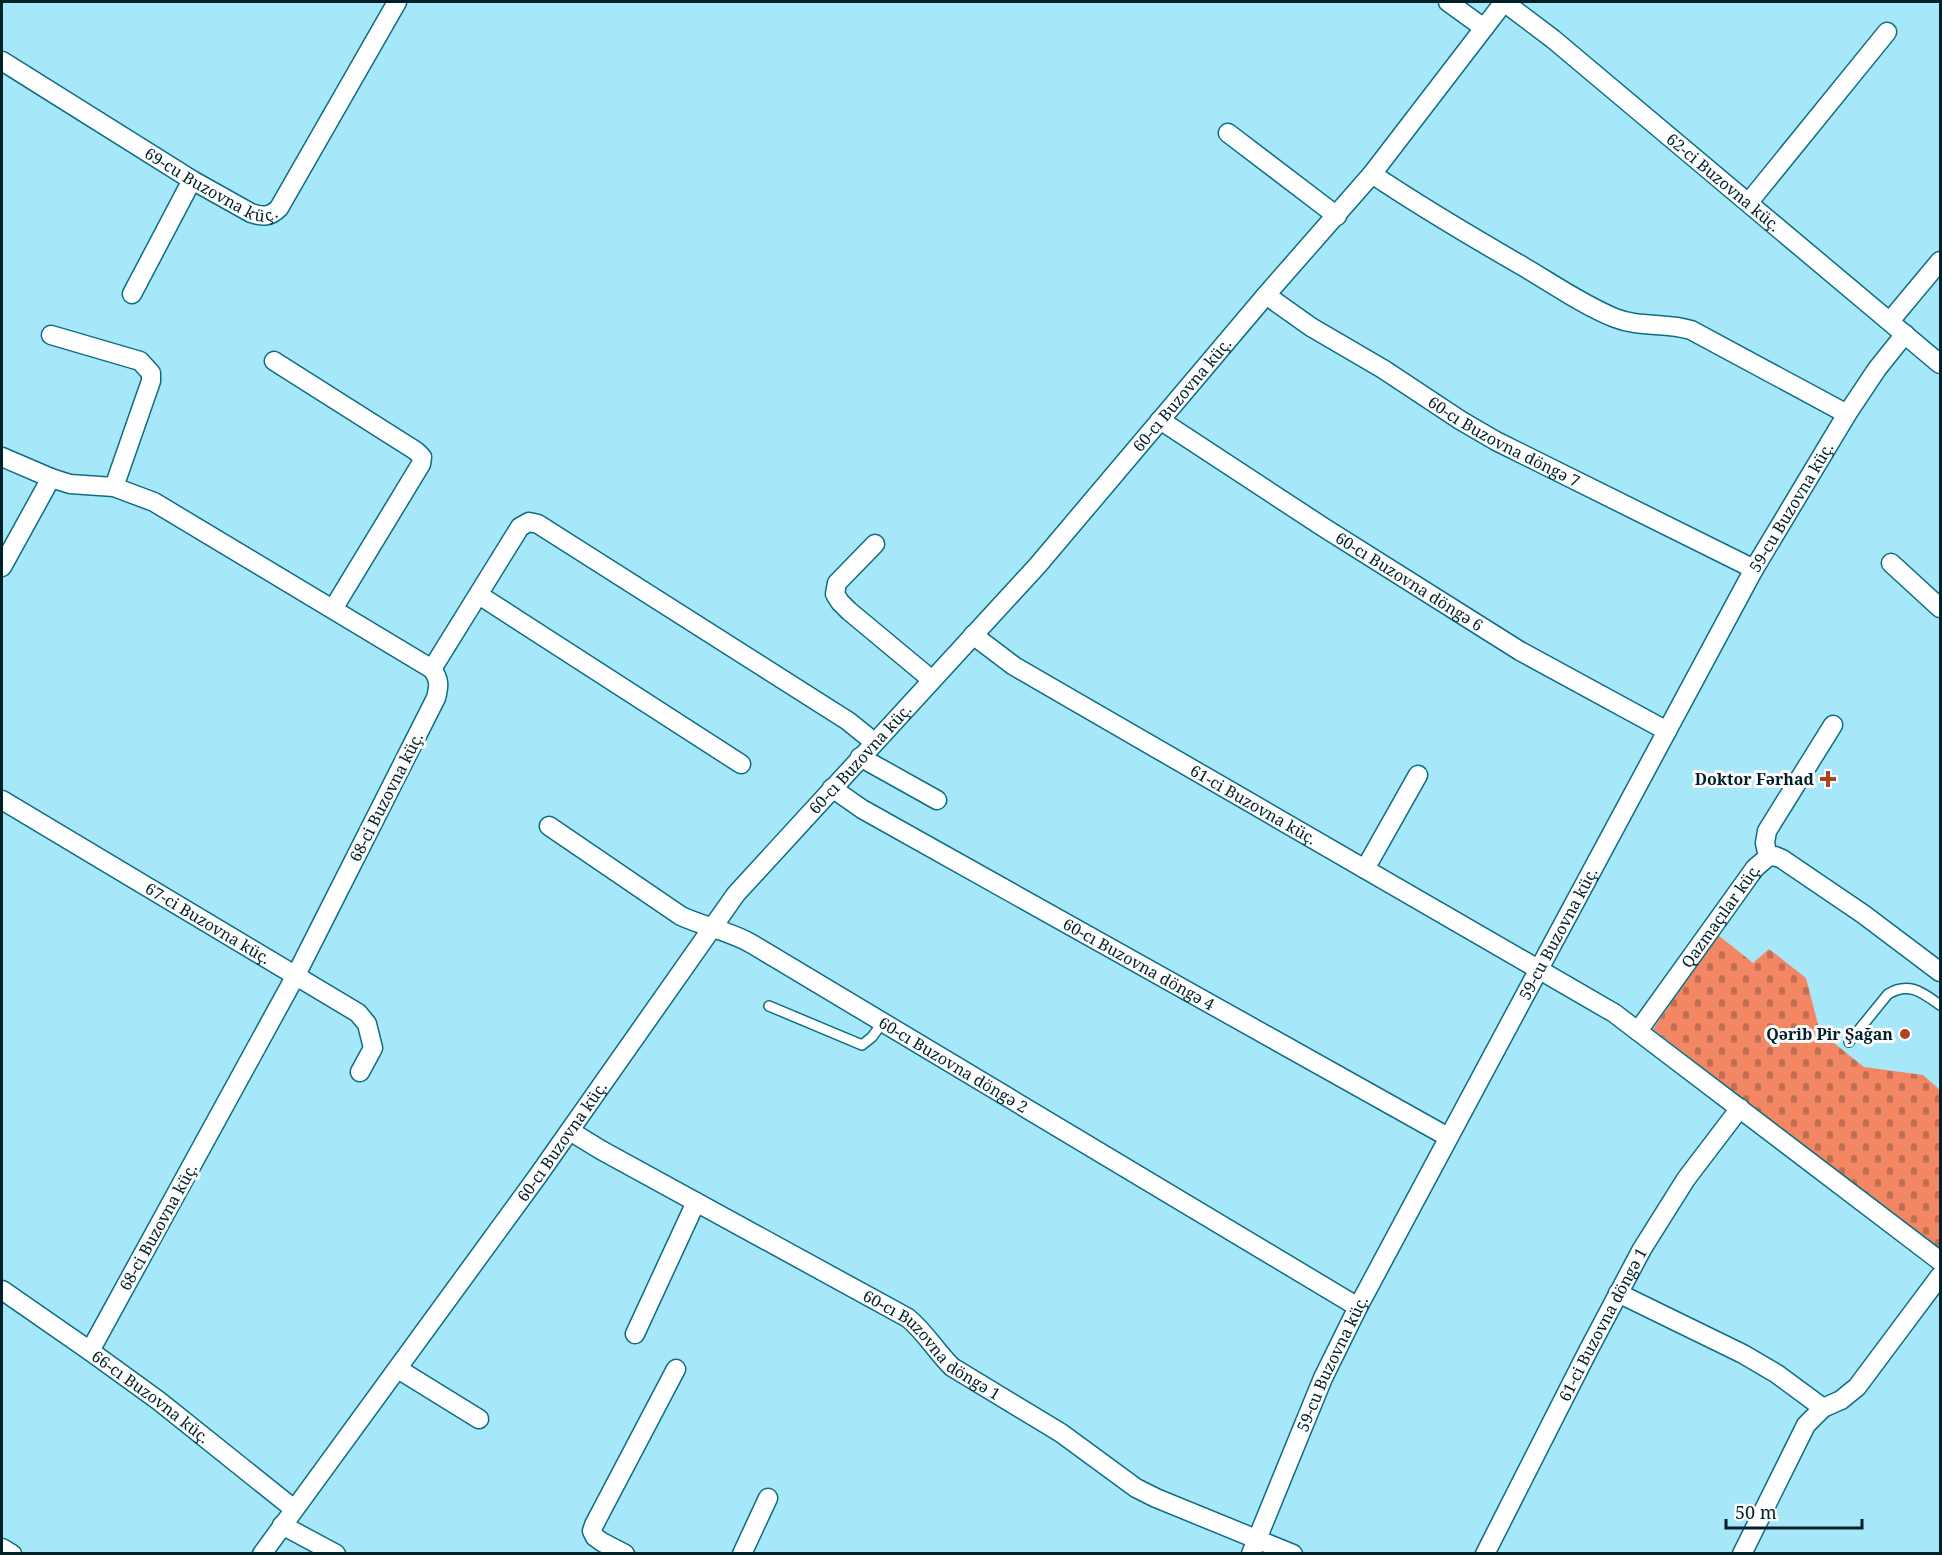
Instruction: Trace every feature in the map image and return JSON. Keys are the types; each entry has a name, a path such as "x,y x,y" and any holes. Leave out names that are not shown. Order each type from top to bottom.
{"street":[{"name":"69-cu Buzovna küç.","path":"2,62 192,180 250,213 261,216 272,215 279,208 397,2"},
{"path":"1448,2 1484,28"},
{"name":"60-cı Buzovna küç.","path":"262,1554 570,1131 711,928 750,878 1038,565 1266,295 1372,174 1504,2"},
{"name":"62-ci Buzovna küç.","path":"1504,2 1553,39 1941,364"},
{"path":"1749,202 1887,32"},
{"path":"1228,133 1337,216"},
{"path":"1372,174 1453,225 1613,317 1639,325 1678,325 1691,330 1847,414"},
{"path":"132,294 192,180"},
{"path":"1890,321 1941,261"},
{"name":"60-cı Buzovna döngə 7","path":"1266,295 1311,327 1383,369 1496,441 1754,569"},
{"name":"59-cu Buzovna küç.","path":"1253,1547 1323,1378 1448,1137 1754,569 1847,414 1877,369 1905,334"},
{"path":"51,335 140,361 151,373 151,381 114,487"},
{"path":"274,361 416,451 422,458 421,464 333,609"},
{"name":"60-cı Buzovna döngə 6","path":"1160,420 1323,527 1520,651 1667,731"},
{"path":"2,457 70,484 114,487 134,493 174,513 432,669 520,527 529,522 538,524 848,721 874,742"},
{"path":"2,567 51,478"},
{"path":"875,544 837,583 836,594 849,611 932,680"},
{"path":"1891,564 1941,608"},
{"path":"479,595 741,764"},
{"name":"61-ci Buzovna küç.","path":"973,635 1014,666 1614,1013 1941,1261"},
{"name":"68-ci Buzovna küç.","path":"90,1351 296,975 436,698 439,678 432,669"},
{"path":"1768,857 1765,843 1767,831 1833,725"},
{"path":"860,757 937,800"},
{"path":"1365,869 1418,775"},
{"name":"60-cı Buzovna döngə 4","path":"832,788 862,809 1448,1137"},
{"name":"67-ci Buzovna küç.","path":"2,800 358,1013 367,1024 373,1048 360,1072"},
{"name":"60-cı Buzovna döngə 2","path":"549,826 681,916 740,937 1358,1307"},
{"name":"Qazmaçılar küç.","path":"1638,1031 1755,868 1768,857 1775,856 1792,864 1938,964"},
{"name":"61-ci Buzovna döngə 1","path":"1485,1554 1618,1293 1686,1179 1740,1108"},
{"name":"60-cı Buzovna döngə 1","path":"570,1131 908,1318 920,1327 952,1367 1061,1434 1136,1488 1253,1547 1293,1554"},
{"path":"635,1334 696,1202"},
{"path":"1742,1554 1806,1425 1823,1408 1841,1400 1857,1387 1941,1276"},
{"name":"66-cı Buzovna küç.","path":"2,1290 159,1401 294,1509"},
{"path":"1618,1293 1743,1354 1777,1374 1823,1408"},
{"path":"398,1369 479,1419"},
{"path":"625,1554 595,1537 592,1531 676,1369"},
{"path":"741,1554 768,1498"},
{"path":"282,1525 336,1554"},
{"path":"2,1548 12,1554"}],"lane":[{"path":"1849,1042 1888,994 1897,988 1907,987 1918,991 1941,1005"},
{"path":"769,1006 862,1045 884,1022"}],"green space":[{"path":"1718,935 1753,963 1769,949 1806,978 1820,1032 1864,1067 1923,1075 1940,1090 1940,1253 1653,1029"}],"place":[{"name":"Doktor Fərhad","path":"1828,779"},
{"name":"Qərib Pir Şağan","path":"1905,1034"}]}
